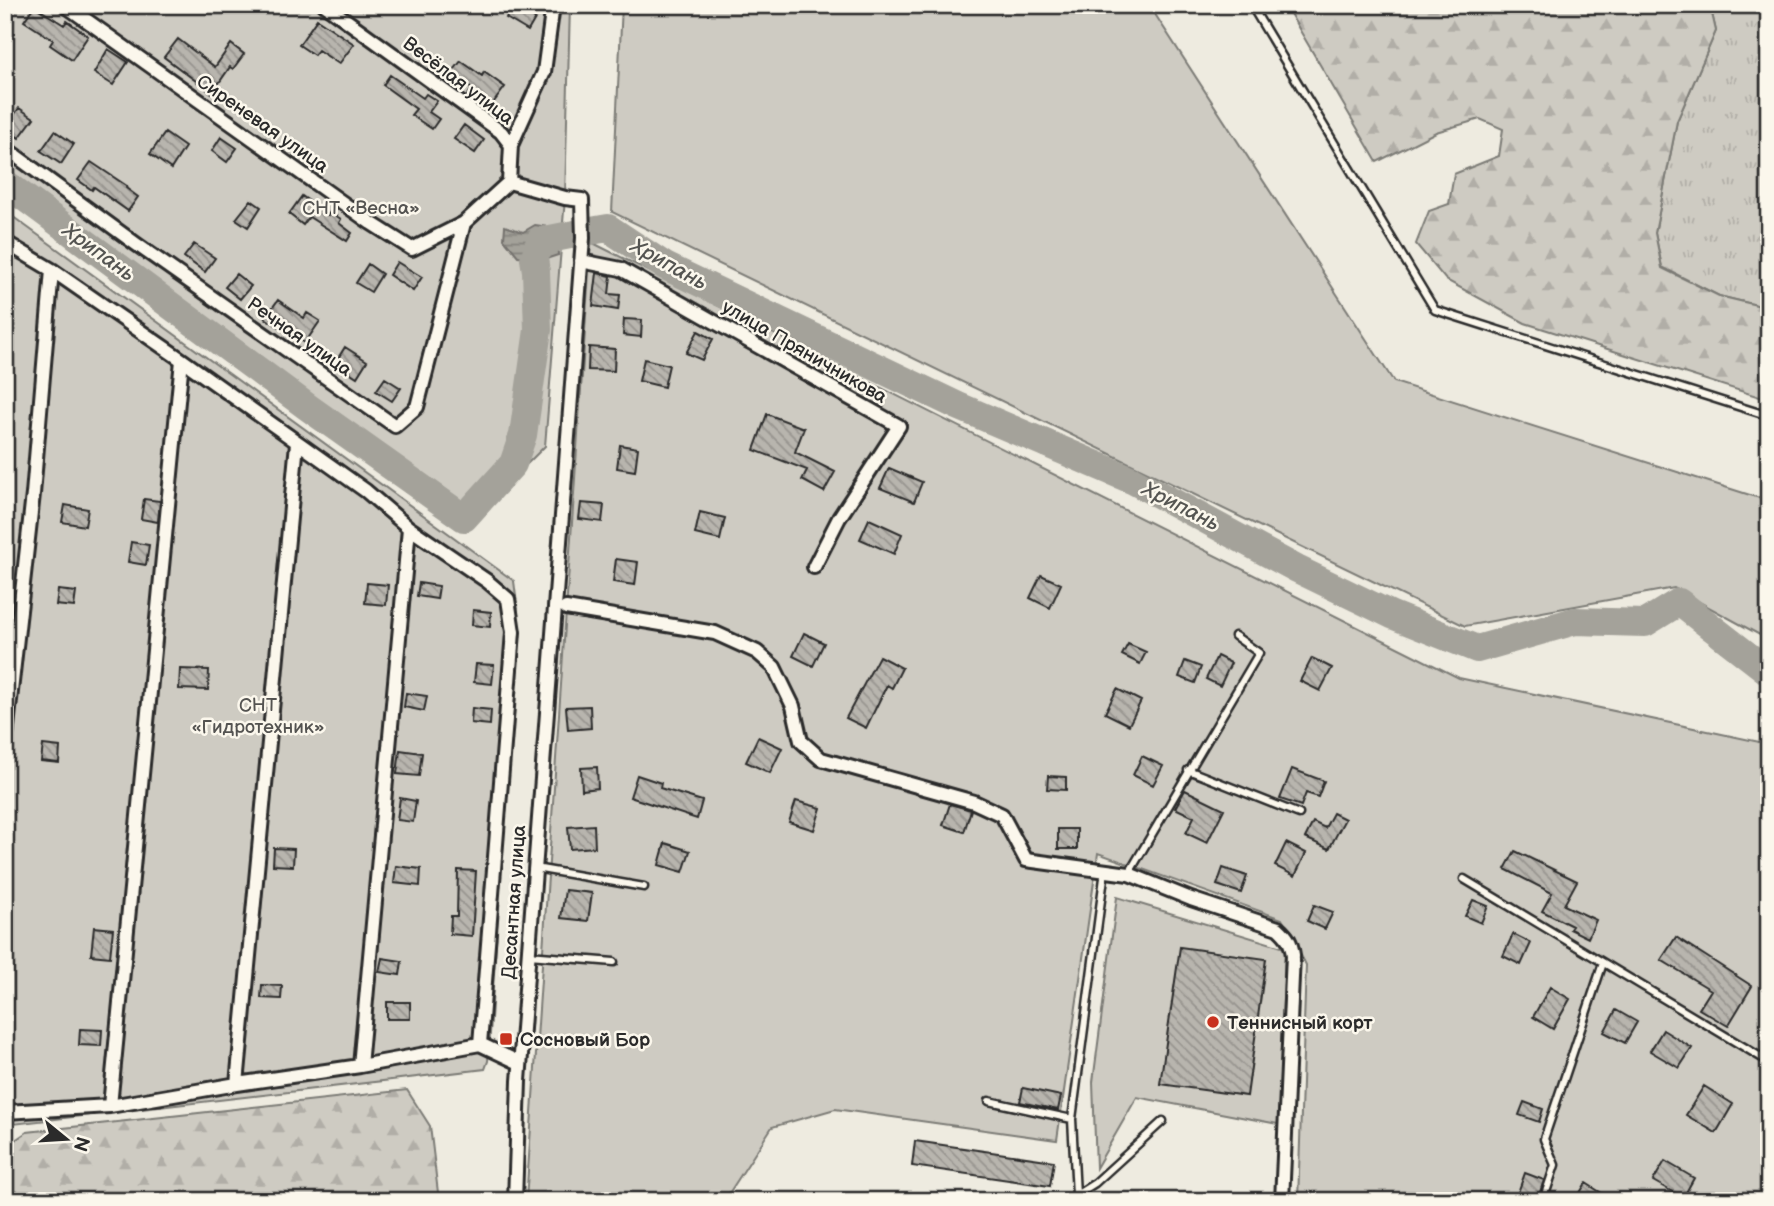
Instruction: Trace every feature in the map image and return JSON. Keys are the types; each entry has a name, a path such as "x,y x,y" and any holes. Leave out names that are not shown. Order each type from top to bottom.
{"street":[{"name":"Сиреневая улица","path":"65,5 371,223 412,249 464,223 509,182"},
{"name":"Весёлая улица","path":"325,5 501,132 511,145 509,182"},
{"path":"511,145 544,72 553,5"},
{"name":"Речная улица","path":"5,149 135,244 395,426 417,407 464,223"},
{"name":"Десантная улица","path":"509,182 565,198 582,200 581,261 560,607 528,955 520,1063 515,1201"},
{"path":"5,242 52,270 182,360 366,491 409,528 487,580 508,599 513,632 480,1044"},
{"name":"улица Пряничникова","path":"581,261 621,269 899,426 839,518 814,567"},
{"path":"5,745 33,494 52,270"},
{"path":"110,1106 182,360"},
{"path":"237,1084 297,443"},
{"path":"360,1066 409,528"},
{"path":"560,607 715,633 757,652 774,667 793,706 801,741 821,759 974,802 1002,816 1026,860 1129,874 1283,931 1291,942 1293,956 1282,1201"},
{"path":"5,1112 110,1106 480,1044 520,1063"}],"lane":[{"path":"1251,5 1435,310 1769,416"},
{"path":"1129,874 1259,653 1235,636"},
{"path":"1188,770 1300,814"},
{"path":"535,868 643,887"},
{"path":"1074,1198 1072,1119 1105,870"},
{"path":"1464,880 1769,1062"},
{"path":"528,955 614,962"},
{"path":"1543,1201 1555,1165 1544,1139 1603,962"},
{"path":"989,1101 1072,1119"},
{"path":"1074,1198 1095,1183 1163,1121"}],"green space":[{"name":"СНТ «Весна»","path":"5,5 570,5 565,198 545,446 461,530 5,198"},
{"path":"622,5 1149,5 1394,382 1769,501 1769,640 1674,588 1465,626 612,212"},
{"path":"1285,5 1710,5 1716,31 1677,121 1655,233 1662,268 1719,296 1769,308 1769,400 1525,323 1446,280 1416,244 1429,211 1449,204 1454,174 1499,156 1503,129 1480,119 1436,132 1377,162"},
{"path":"1710,5 1769,5 1769,308 1719,296 1662,267 1655,233 1677,121 1716,31"},
{"name":"СНТ «Гидротехник»","path":"5,211 514,581 518,612 489,1049 485,1069 5,1125"},
{"path":"591,242 1459,678 1769,744 1769,1201 1298,1201 1306,965 1282,919 1098,853 1057,1140 835,1109 772,1127 724,1201 526,1201"},
{"path":"1117,897 1285,948 1278,1124 1137,1097 1096,1168 1093,1082"},
{"path":"407,1090 430,1126 439,1201 5,1201 5,1147 27,1132"}],"shaded area":[{"path":"535,225 548,227 557,237 558,255 546,259 518,256 504,239 505,226 523,232"}],"building":[{"path":"513,5 543,5 528,31 506,18"},
{"path":"34,6 64,25 67,21 88,36 72,60 50,45 53,40 24,21"},
{"path":"317,19 354,44 339,64 318,50 314,55 299,45"},
{"path":"178,39 215,67 231,44 244,54 233,69 230,67 212,93 164,57"},
{"path":"108,49 128,62 113,85 94,73"},
{"path":"461,61 482,76 484,72 505,87 488,110 467,96 472,89 451,74"},
{"path":"390,75 423,98 426,94 437,101 429,112 439,119 432,129 411,115 416,109 383,85"},
{"path":"19,108 34,118 19,138 5,127"},
{"path":"464,125 484,140 475,153 454,139"},
{"path":"55,131 74,144 61,164 41,151"},
{"path":"165,133 185,147 171,169 150,154"},
{"path":"221,137 237,148 227,162 212,151"},
{"path":"91,162 127,186 126,188 138,197 128,211 94,187 92,190 78,180"},
{"path":"302,196 328,215 330,212 341,219 339,223 352,233 347,241 309,217 303,225 289,214"},
{"path":"251,200 261,207 248,227 236,219"},
{"path":"194,244 215,258 205,272 184,257"},
{"path":"397,262 422,277 413,291 389,275"},
{"path":"368,264 382,274 371,292 356,283"},
{"path":"597,273 611,276 609,294 620,295 618,310 593,306"},
{"path":"236,274 251,286 240,299 225,287"},
{"path":"278,300 304,318 307,313 320,321 305,343 265,318"},
{"path":"624,319 642,320 641,337 623,335"},
{"path":"698,331 713,339 702,360 686,353"},
{"path":"345,347 367,361 357,377 335,363"},
{"path":"589,347 615,349 614,371 588,370"},
{"path":"644,359 669,365 664,387 639,381"},
{"path":"385,378 401,388 392,401 376,391"},
{"path":"767,414 804,428 795,452 835,472 824,492 802,480 807,470 754,450"},
{"path":"620,445 638,448 635,471 617,468"},
{"path":"889,468 922,482 914,502 880,488"},
{"path":"144,499 160,501 158,522 141,519"},
{"path":"581,503 604,505 602,522 579,519"},
{"path":"65,505 88,509 85,526 62,522"},
{"path":"700,512 725,518 720,540 695,534"},
{"path":"869,519 902,534 894,554 860,539"},
{"path":"131,542 149,545 146,565 128,562"},
{"path":"616,559 638,562 635,585 613,582"},
{"path":"1041,575 1061,584 1050,608 1030,598"},
{"path":"367,583 388,585 386,605 365,603"},
{"path":"419,583 439,586 437,599 417,596"},
{"path":"58,590 76,592 74,607 56,605"},
{"path":"473,610 491,612 490,627 472,625"},
{"path":"804,633 824,643 813,666 793,656"},
{"path":"1128,644 1146,652 1140,664 1122,655"},
{"path":"879,656 902,668 892,688 887,685 866,728 846,718"},
{"path":"1217,656 1231,663 1220,686 1206,679"},
{"path":"1312,658 1332,668 1320,691 1300,681"},
{"path":"1185,661 1201,667 1195,683 1179,677"},
{"path":"476,664 494,665 492,684 474,682"},
{"path":"180,669 209,670 208,690 179,689"},
{"path":"1117,689 1141,701 1129,725 1105,713"},
{"path":"406,693 427,696 424,711 404,707"},
{"path":"590,706 591,728 568,730 566,707"},
{"path":"472,708 491,710 490,725 471,723"},
{"path":"758,737 782,748 770,773 746,762"},
{"path":"43,745 60,747 59,763 41,761"},
{"path":"400,750 422,753 419,776 397,774"},
{"path":"1142,756 1163,766 1153,785 1133,775"},
{"path":"597,767 598,788 582,790 581,768"},
{"path":"1292,769 1324,781 1318,797 1306,793 1301,806 1280,799"},
{"path":"637,775 661,783 660,788 702,801 697,819 630,797"},
{"path":"1048,776 1066,777 1066,790 1047,789"},
{"path":"1185,790 1224,809 1207,843 1186,833 1194,817 1175,808"},
{"path":"400,798 416,801 413,822 397,820"},
{"path":"796,801 821,808 814,830 789,822"},
{"path":"950,804 971,810 964,832 943,825"},
{"path":"1333,813 1345,819 1329,849 1305,838 1313,822 1325,828"},
{"path":"594,825 595,847 570,849 568,827"},
{"path":"1058,829 1077,829 1077,849 1058,849"},
{"path":"665,843 690,851 683,872 659,865"},
{"path":"1286,843 1306,853 1295,876 1275,866"},
{"path":"274,848 294,849 293,866 273,865"},
{"path":"1515,851 1577,881 1564,905 1596,920 1588,938 1570,929 1572,926 1542,911 1552,893 1505,869"},
{"path":"396,866 421,869 420,886 394,883"},
{"path":"1223,868 1247,876 1241,893 1217,885"},
{"path":"458,870 476,871 472,936 450,934 451,916 457,916"},
{"path":"565,890 592,893 588,921 561,918"},
{"path":"1473,900 1488,906 1481,923 1465,916"},
{"path":"1314,905 1333,912 1325,929 1307,921"},
{"path":"94,927 113,929 110,957 91,955"},
{"path":"1513,934 1531,943 1521,965 1503,956"},
{"path":"1676,937 1752,986 1728,1026 1699,1009 1711,990 1661,960"},
{"name":"Теннисный корт","path":"1180,947 1266,959 1247,1096 1160,1084"},
{"path":"382,958 402,961 400,975 379,972"},
{"path":"262,985 282,986 281,999 261,998"},
{"path":"1550,987 1570,999 1553,1029 1533,1017"},
{"path":"387,1002 410,1002 410,1019 387,1019"},
{"path":"1616,1010 1637,1022 1625,1043 1604,1032"},
{"path":"80,1029 102,1030 101,1046 79,1045"},
{"path":"1663,1030 1692,1048 1679,1068 1650,1051"},
{"path":"1704,1086 1733,1104 1716,1133 1686,1115"},
{"path":"1023,1088 1061,1096 1058,1110 1020,1102"},
{"path":"1524,1102 1543,1109 1539,1122 1519,1115"},
{"path":"915,1141 1054,1161 1050,1186 912,1166"},
{"path":"1665,1161 1694,1178 1683,1198 1653,1181"},
{"path":"1525,1173 1544,1180 1537,1201 1515,1201"},
{"path":"1586,1183 1614,1201 1575,1201"}],"waterway":[{"name":"Хрипань","path":"5,183 309,408 464,518 513,464 523,435 538,330 534,259 540,241 575,234"},
{"name":"Хрипань","path":"591,231 608,228 665,266 958,406 1132,480 1297,569 1392,615 1477,649 1575,621 1645,623 1679,602 1769,672"}],"place":[{"name":"Теннисный корт","path":"1213,1022"},
{"name":"Сосновый Бор","path":"506,1039"}]}
